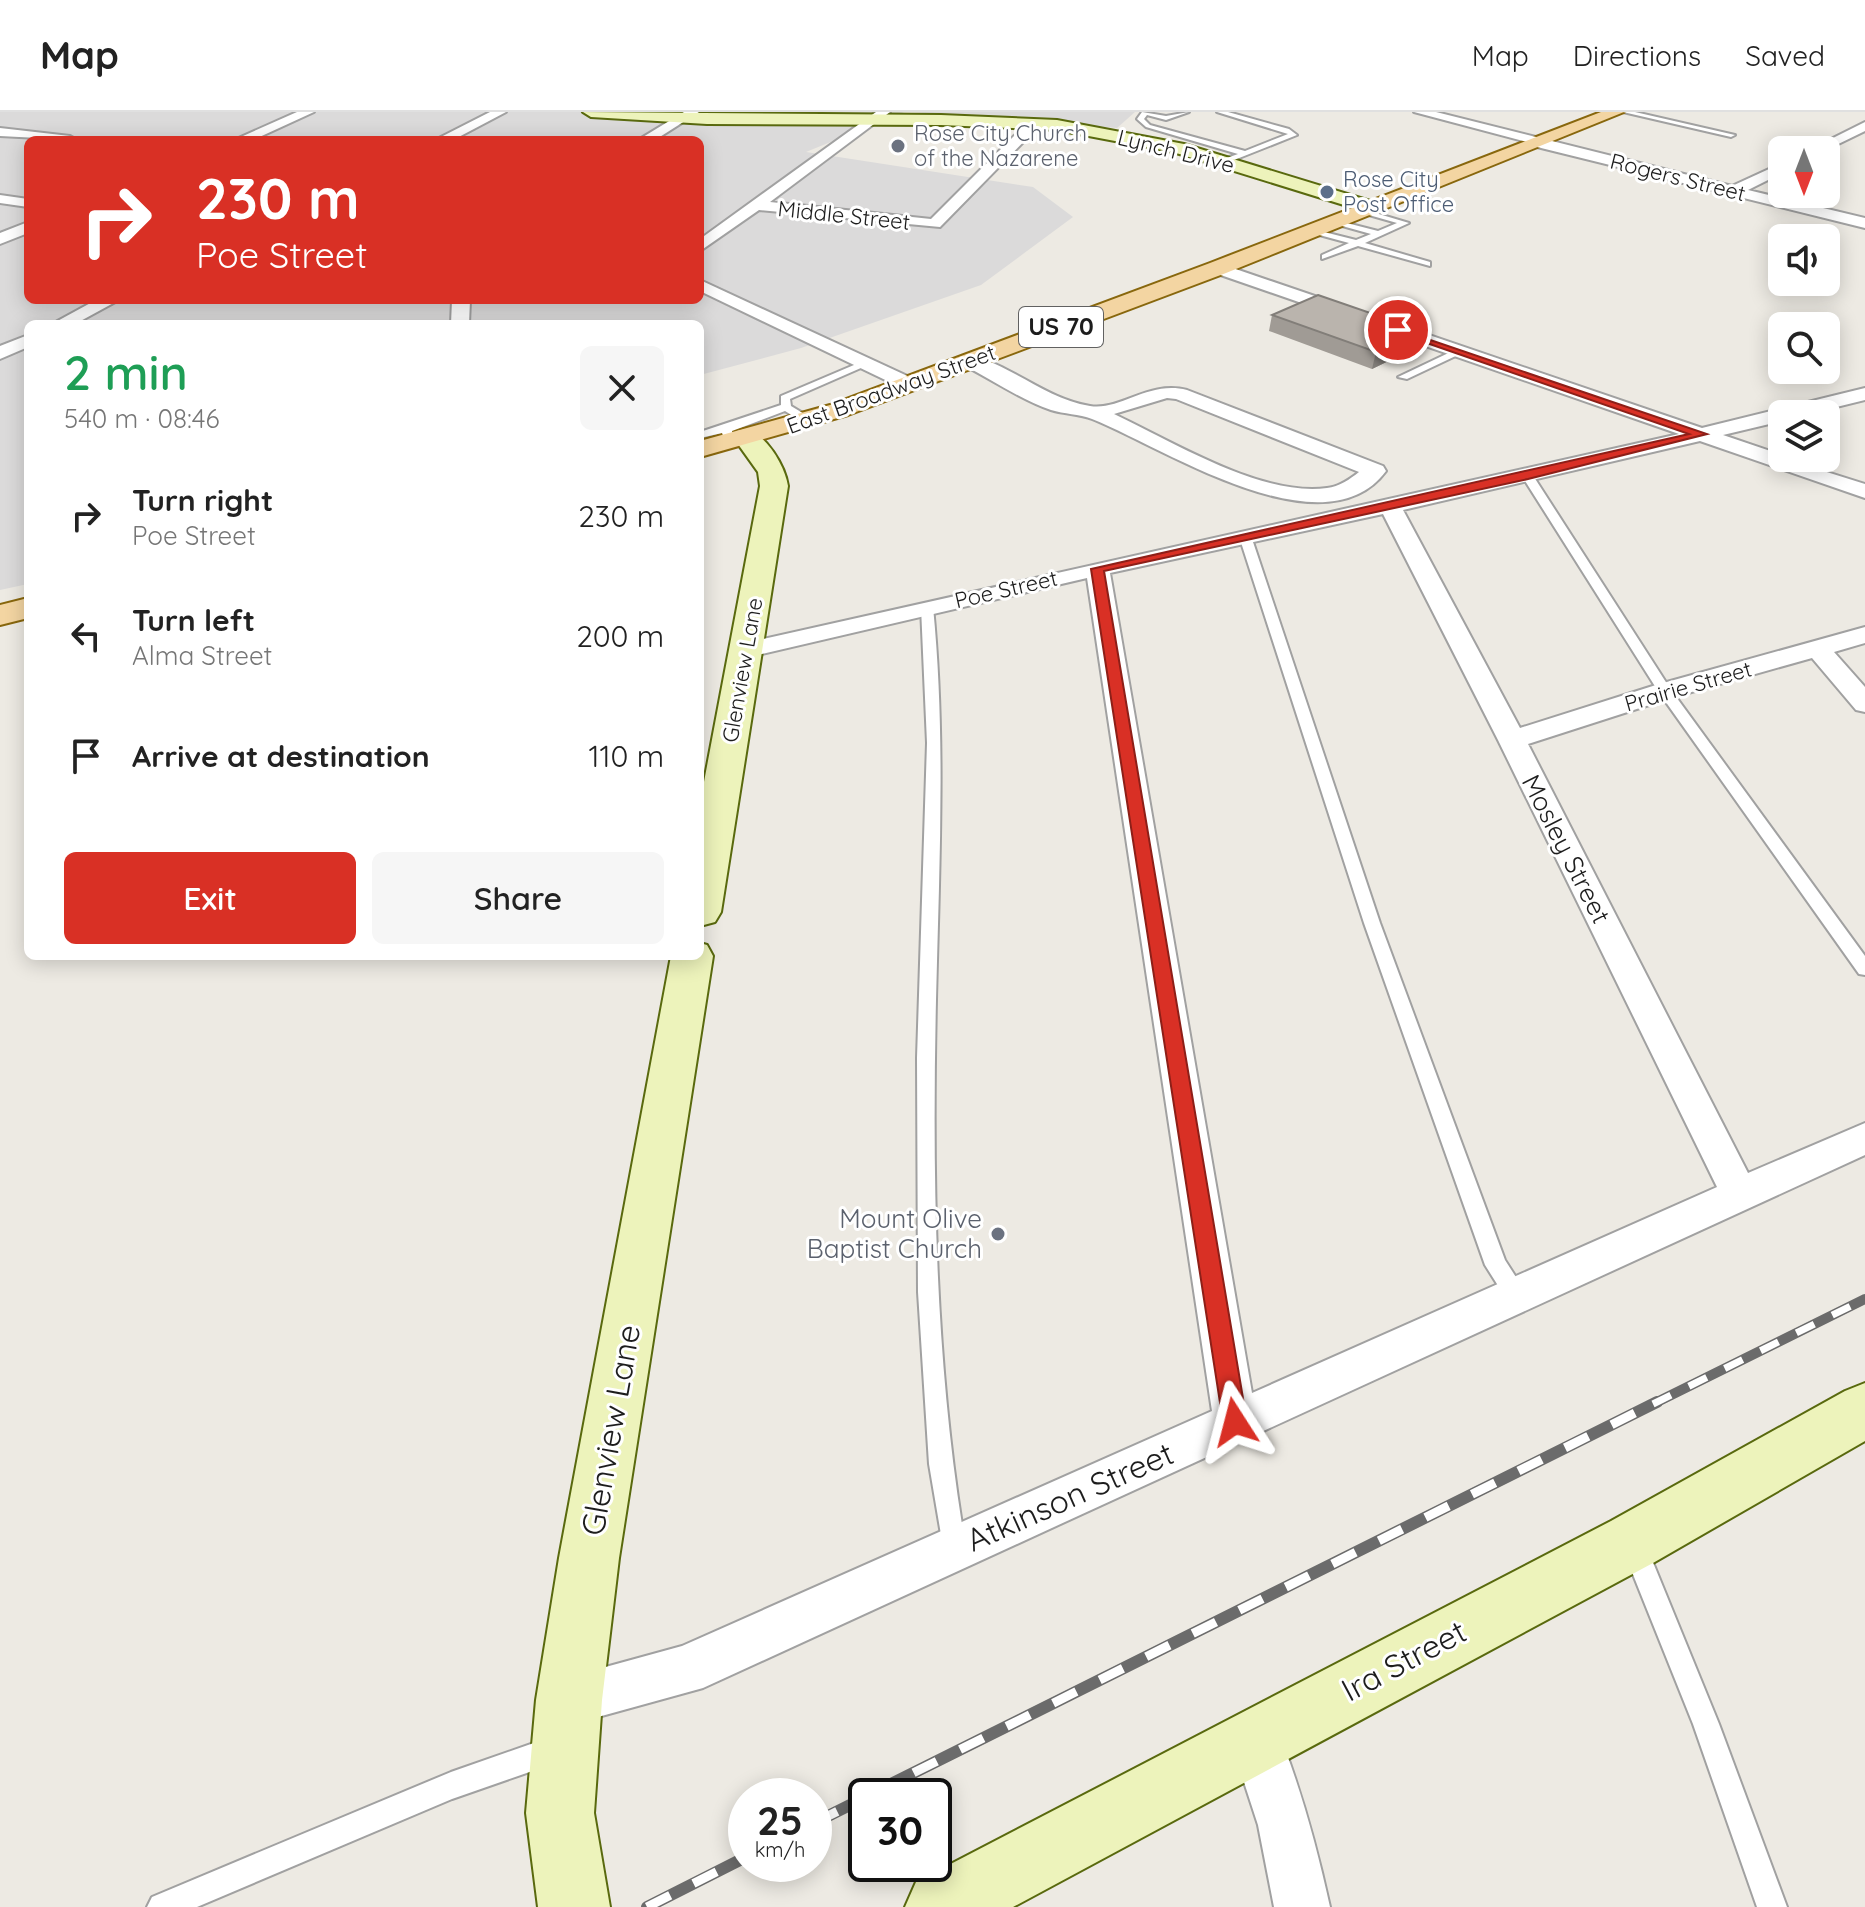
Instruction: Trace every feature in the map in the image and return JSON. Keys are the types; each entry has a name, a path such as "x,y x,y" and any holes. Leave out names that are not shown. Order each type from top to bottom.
{"main road":[{"name":"East Broadway Street","path":"704,447 734,436 807,420 909,384 1315,231 1616,112"},
{"path":"0,615 24,609"}],"street":[{"path":"251,136 308,112"},
{"path":"450,136 500,112"},
{"name":"Lynch Drive","path":"591,112 1043,120 1224,162 1369,210"},
{"name":"Rogers Street","path":"1420,112 1865,223"},
{"path":"652,136 688,115"},
{"path":"704,243 880,115"},
{"name":"Middle Street","path":"756,205 935,224 1043,120"},
{"path":"1840,138 1865,126"},
{"path":"0,132 35,136"},
{"path":"0,145 24,148"},
{"path":"1734,191 1768,174"},
{"path":"0,199 24,202"},
{"path":"0,239 24,229"},
{"path":"1218,268 1865,491"},
{"path":"704,287 909,384"},
{"path":"69,320 102,304"},
{"path":"0,353 24,342"},
{"path":"970,361 1056,405 1096,413 1212,466 1279,491 1326,495 1345,491 1375,471 1174,392 1132,400 1096,413"},
{"name":"Poe Street","path":"1840,400 1865,394"},
{"name":"Poe Street","path":"745,650 1245,536 1528,476 1768,418"},
{"name":"Glenview Lane","path":"704,889 774,486 772,471 734,436"},
{"name":"Mosley Street","path":"1389,505 1512,740 1740,1195"},
{"path":"1097,569 1235,1422"},
{"name":"Prairie Street","path":"1512,740 1665,691 1865,635"},
{"path":"1819,650 1865,704"},
{"name":"Glenview Lane","path":"574,1907 560,1813 567,1723 589,1558 691,960"},
{"name":"Atkinson Street","path":"567,1723 1865,1138"},
{"name":"Ira Street","path":"941,1907 1632,1542 1865,1410"},
{"path":"1256,1739 1285,1825 1302,1907"}],"lane":[{"path":"1186,112 1166,118 1145,112 1140,119 1148,126 1247,154"},
{"path":"1220,112 1287,130 1293,135 1224,162"},
{"path":"1626,112 1731,135"},
{"path":"1122,136 1148,126"},
{"path":"1325,257 1405,223 1369,210"},
{"path":"1338,222 1379,234"},
{"path":"1315,231 1427,264"},
{"path":"1403,377 1459,351"},
{"path":"786,407 785,398 796,391 865,364"},
{"path":"786,407 807,420"},
{"path":"704,435 734,436 786,407"},
{"path":"1528,476 1665,691 1865,969"},
{"path":"1245,536 1372,923 1496,1265 1517,1296"},
{"path":"927,607 932,653 935,821 928,970 926,1114 930,1350 941,1476 954,1549"},
{"path":"1632,1542 1706,1724 1772,1907"},
{"path":"162,1907 451,1786 567,1723"}],"shaded area":[{"path":"0,112 904,112 806,152 1033,187 1073,217 981,285 801,348 704,374 704,320 24,320 24,585 0,590"},
{"path":"912,112 1135,112 1117,128"}],"building":[{"path":"1318,295 1414,328 1407,331 1414,334 1376,352 1272,315"}],"railway":[{"path":"1653,1404 1865,1299"},
{"path":"903,1778 1657,1402"},
{"path":"832,1814 848,1806"},
{"path":"647,1907 728,1866"}],"place":[{"name":"Rose City Church of the Nazarene","path":"898,146"},
{"name":"Rose City Post Office","path":"1327,192"},
{"name":"Mount Olive Baptist Church","path":"998,1234"}],"route":[{"path":"1235,1422 1097,569 1528,476 1701,434 1398,330"}]}
